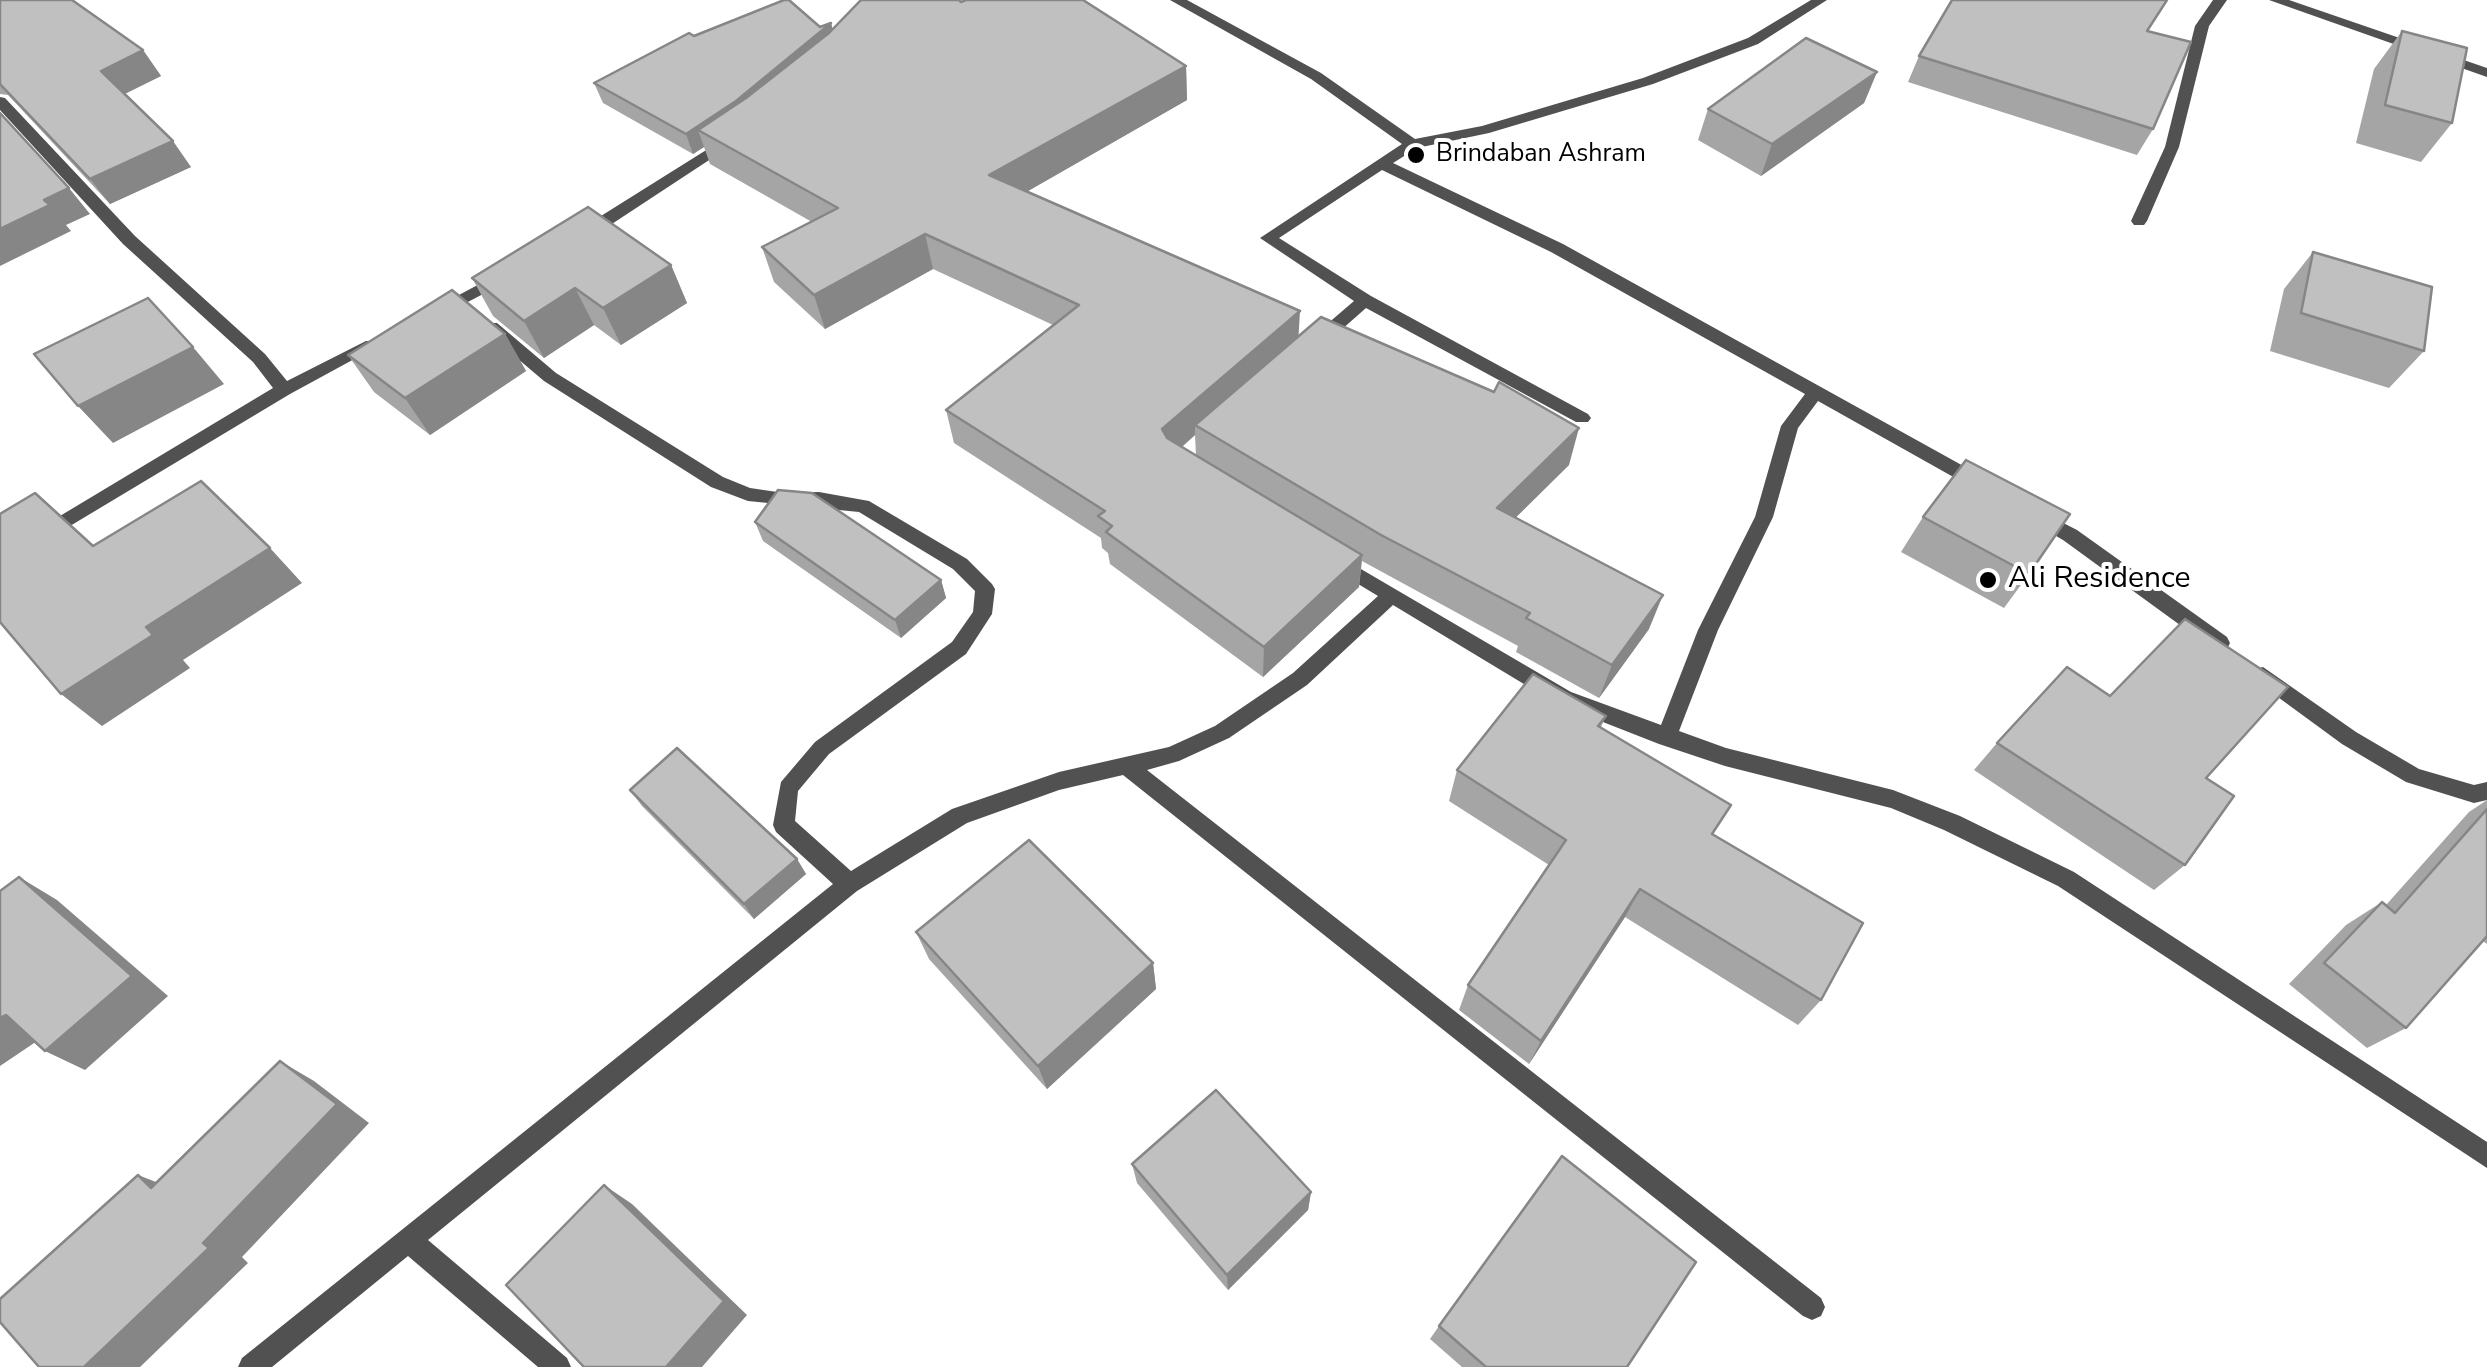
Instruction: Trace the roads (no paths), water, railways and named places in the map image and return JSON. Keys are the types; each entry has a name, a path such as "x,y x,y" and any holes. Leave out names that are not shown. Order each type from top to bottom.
{"street":[{"path":"1177,0 1316,76 1412,144"},
{"path":"1582,418 1365,300 1268,238 1412,144 1484,130 1648,81 1753,41 1820,0"},
{"path":"2139,221 2172,147 2202,26 2220,0"},
{"path":"2276,0 2487,73"},
{"path":"0,100 130,240 260,358 284,390"},
{"path":"562,246 750,127"},
{"path":"1382,164 1556,248 1993,491"},
{"path":"424,318 510,274"},
{"path":"458,300 550,377 718,482 748,494 784,500 819,499 864,506 960,564 986,590 982,614 959,648 822,748 788,788 784,825 849,884"},
{"path":"1308,350 1365,300"},
{"path":"0,562 284,390 389,336"},
{"path":"1666,738 1708,630 1764,517 1790,426 1815,393"},
{"path":"2024,508 2070,535 2365,748 2412,776 2474,794 2487,791"},
{"path":"1326,556 1564,698 1666,738 1893,798 2066,879 2487,1156"},
{"path":"251,1367 849,884 960,816 1059,782 1172,755 1222,732 1300,678 1391,596"},
{"path":"1126,765 1812,1308"},
{"path":"408,1239 558,1367"}],"place":[{"name":"Brindaban Ashram","path":"1416,155"},
{"name":"Ali Residence","path":"1988,580"}]}
